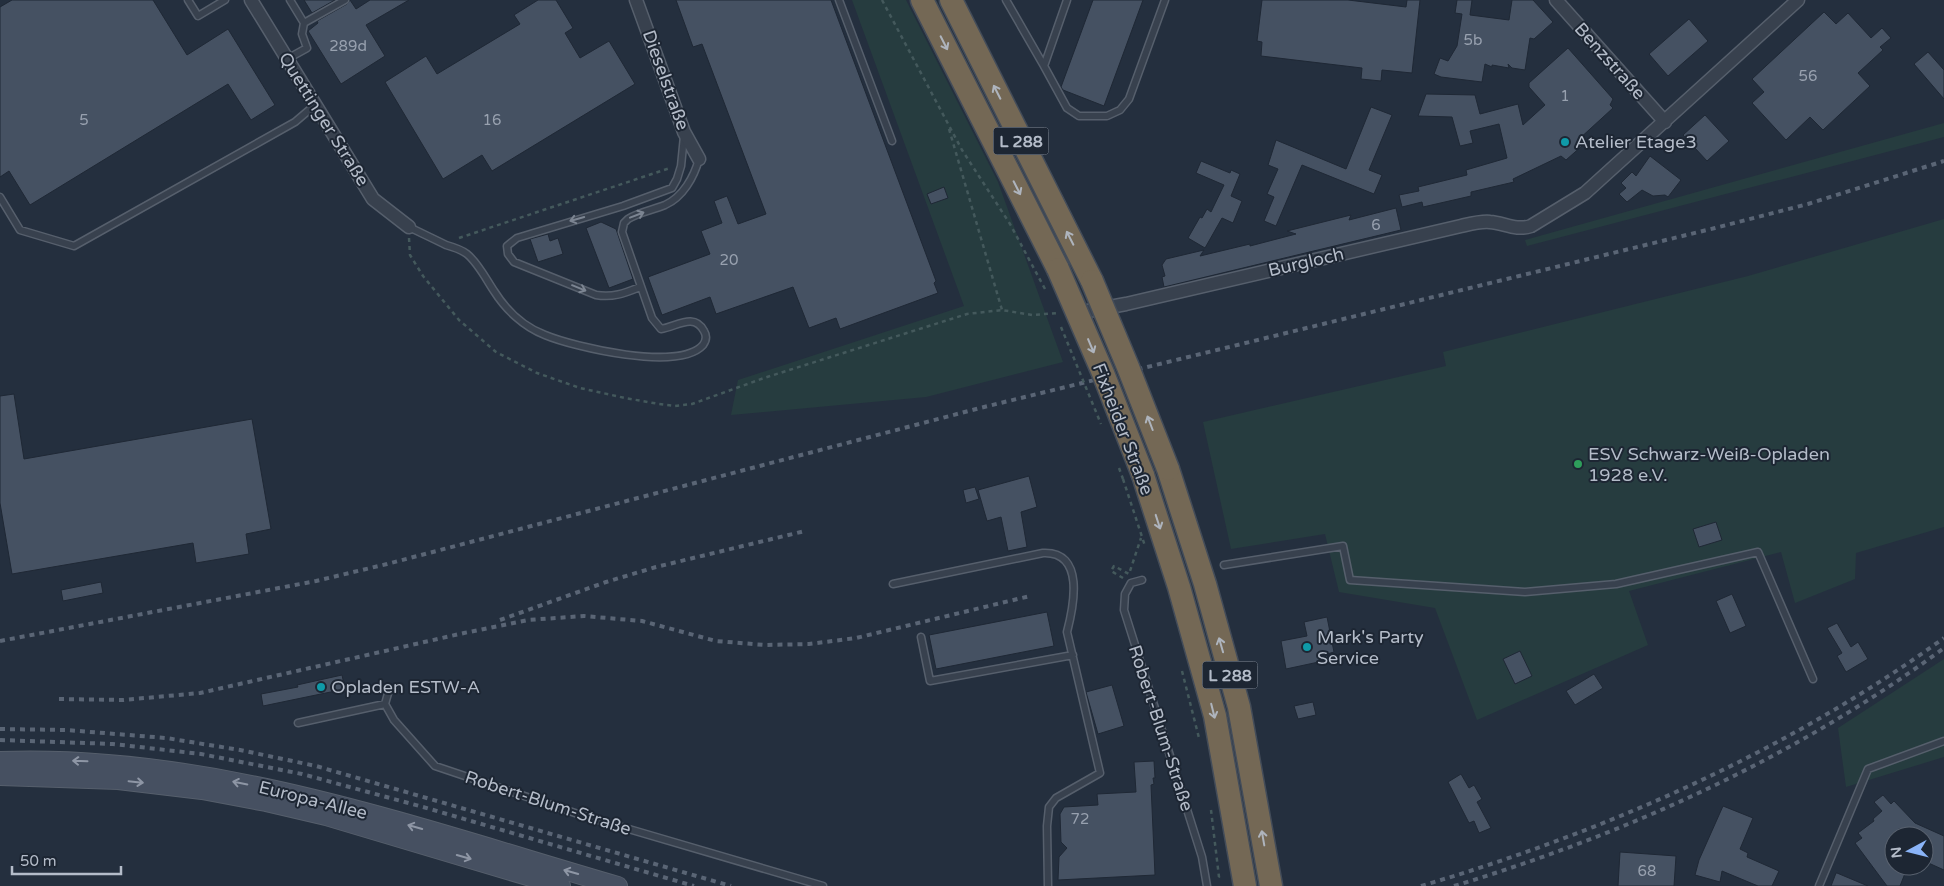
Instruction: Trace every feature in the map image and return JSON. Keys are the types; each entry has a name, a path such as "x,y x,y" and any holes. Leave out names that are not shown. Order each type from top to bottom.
{"highway":[{"name":"Fixheider Straße","path":"922,0 1058,269 1102,373 1133,477 1179,587 1215,716 1245,886"},
{"name":"Fixheider Straße","path":"951,0 1092,281 1168,468 1239,707 1271,886"}],"main road":[{"name":"Europa-Allee","path":"0,761 42,759 96,761 220,779 338,805 618,886"},
{"name":"Europa-Allee","path":"0,776 118,780 178,787 266,802 326,816 561,886"}],"street":[{"name":"Quettinger Straße","path":"251,0 373,200 408,227"},
{"name":"Dieselstraße","path":"636,0 684,132 698,159"},
{"name":"Benzstraße","path":"1556,0 1664,122"},
{"path":"1664,122 1798,0"},
{"name":"Burgloch","path":"1088,311 1126,304 1461,226 1487,222 1524,228 1552,214 1585,193 1664,122"}],"lane":[{"path":"188,0 198,16 225,0"},
{"path":"287,59 307,48 302,34 304,23 290,0"},
{"path":"304,23 344,0"},
{"path":"839,0 892,141"},
{"path":"1006,0 1067,108 1079,116 1095,118 1107,116 1120,110 1129,99 1166,0"},
{"path":"1044,66 1067,0"},
{"path":"0,197 20,230 74,246 295,122 316,105"},
{"path":"640,287 617,296 608,297 596,294 514,262 508,254 507,246 517,238 672,188 681,166 684,132"},
{"path":"408,227 466,253 509,311 525,324 542,334 564,342 627,355 653,358 671,357 688,353 702,346 706,340 706,335 701,326 694,321 668,328 660,329 657,326 640,287 622,237 622,228 624,223 633,216 666,204 676,198 696,170 698,159"},
{"path":"1224,565 1342,546 1350,580 1525,592 1616,584 1758,552 1813,678"},
{"path":"893,584 1043,553 1053,552 1062,556 1069,565 1074,585 1072,614 1067,632 1100,773 1056,798 1049,807 1047,826 1048,886"},
{"path":"1131,583 1142,580"},
{"name":"Robert-Blum-Straße","path":"1131,583 1125,594 1124,610 1202,857 1206,886"},
{"path":"920,638 930,681 1073,654"},
{"path":"298,723 385,704 389,690"},
{"name":"Robert-Blum-Straße","path":"385,704 394,720 435,766 581,815 822,886"},
{"path":"1819,886 1868,769 1944,740"}],"path":[{"path":"882,0 947,124 1010,224 1048,295"},
{"path":"947,124 1002,310"},
{"path":"443,243 669,168 681,166"},
{"path":"408,227 410,255 423,276 459,320 496,352 537,373 580,388 658,404 675,406 692,404 764,378 967,314 1002,310 1032,315 1060,313"},
{"path":"1055,312 1102,426"},
{"path":"1116,461 1133,477 1142,537 1148,553"},
{"path":"1131,583 1111,571 1114,566 1129,574 1142,537"},
{"path":"1180,664 1201,745"},
{"path":"1210,801 1219,877 1212,886"}],"green space":[{"path":"852,0 906,0 998,182 1063,362 926,397 731,415 738,380 964,306"},
{"path":"1944,123 1944,137 1527,246 1525,240"},
{"name":"ESV Schwarz-Weiß-Opladen 1928 e.V.","path":"1944,219 1944,527 1856,553 1855,579 1795,603 1781,552 1629,591 1648,645 1477,720 1435,608 1339,592 1325,534 1231,549 1203,422 1446,366 1443,352 1748,276"},
{"path":"1944,659 1944,757 1846,787 1838,728"}],"building":[{"path":"12,0 153,0 187,55 228,29 275,105 251,120 228,84 30,205 9,171 0,177 0,7"},
{"path":"304,0 335,0 312,13"},
{"path":"350,0 356,9 370,0 409,0 366,25 385,56 341,84 308,31 318,23 317,21 347,4"},
{"path":"538,0 556,0 573,28 565,33 580,58 609,41 635,84 492,171 482,155 443,179 385,82 426,56 437,74 520,24 514,15"},
{"path":"676,0 831,0 936,281 934,283 938,293 840,329 836,318 809,328 793,287 716,314 710,297 662,315 648,277 710,254 701,231 722,223 714,201 727,196 738,224 766,214 702,44 693,47"},
{"path":"1093,0 1143,0 1104,106 1063,90 1061,87"},
{"path":"1262,0 1348,0 1406,7 1407,0 1420,0 1412,73 1382,70 1381,81 1361,79 1362,68 1261,56 1262,42 1257,41"},
{"path":"1457,0 1472,0 1470,15 1509,20 1512,0 1533,0 1553,22 1534,39 1530,38 1525,70 1512,68 1508,64 1509,68 1492,65 1492,67 1485,64 1482,82 1441,77 1434,74 1440,58 1448,61 1457,46 1462,14 1455,13"},
{"path":"1824,12 1836,24 1848,13 1871,38 1882,28 1891,38 1880,47 1883,50 1858,73 1870,86 1823,130 1810,117 1786,140 1752,103 1764,92 1752,79"},
{"path":"1689,19 1708,41 1668,76 1649,54"},
{"path":"1568,48 1613,99 1610,105 1613,108 1578,140 1583,145 1566,160 1561,156 1513,179 1514,182 1471,192 1471,196 1423,207 1422,202 1402,207 1399,195 1419,191 1418,187 1467,175 1466,170 1507,158 1499,124 1470,131 1473,143 1460,146 1452,117 1418,116 1426,94 1475,95 1480,114 1518,104 1523,125 1545,105 1529,87 1529,83"},
{"path":"1928,52 1944,70 1944,99 1914,64"},
{"path":"1371,107 1392,115 1369,170 1382,175 1374,194 1302,165 1276,226 1264,221 1274,197 1267,194 1278,169 1268,165 1276,140 1346,169"},
{"path":"1705,115 1729,141 1707,161 1683,135"},
{"path":"1650,156 1681,180 1668,197 1665,195 1653,196 1642,190 1627,202 1619,194 1626,188 1621,183 1632,172 1636,176"},
{"path":"1201,161 1230,173 1231,170 1240,174 1231,196 1242,201 1233,223 1222,218 1205,248 1188,238 1207,209 1211,212 1224,185 1196,173"},
{"path":"944,187 948,198 931,204 927,194"},
{"path":"1396,208 1401,230 1164,287 1162,277 1165,276 1162,265 1166,259 1204,250 1200,256 1250,244 1250,246 1296,234 1287,231 1351,215 1349,220"},
{"path":"601,222 616,229 633,279 609,288 586,228"},
{"path":"548,234 550,241 558,238 563,254 538,262 530,239"},
{"path":"14,394 24,459 252,419 271,529 246,534 249,554 196,563 193,543 12,574 0,503 0,396"},
{"path":"1029,476 1037,507 1021,512 1027,547 1008,551 1001,517 987,521 978,490"},
{"path":"975,487 979,499 966,503 963,490"},
{"path":"1716,522 1722,540 1699,547 1693,529"},
{"path":"101,582 103,593 63,601 61,590"},
{"path":"1732,594 1746,626 1730,633 1716,601"},
{"path":"1047,612 1054,646 936,669 929,635"},
{"name":"Mark's Party Service","path":"1327,617 1334,652 1327,654 1328,660 1286,669 1281,641 1307,636 1304,622"},
{"path":"1837,623 1851,647 1858,642 1868,659 1846,672 1837,656 1842,653 1827,628"},
{"path":"1520,651 1532,676 1515,684 1503,659"},
{"path":"1594,674 1603,688 1575,705 1566,691"},
{"path":"342,675 345,689 263,706 261,694 298,687 297,685"},
{"path":"1112,685 1124,726 1098,734 1086,692"},
{"path":"1313,702 1316,715 1298,719 1294,706"},
{"path":"1154,761 1155,778 1153,778 1154,784 1151,785 1155,875 1058,880 1059,857 1067,848 1061,842 1060,814 1064,807 1098,805 1097,794 1136,792 1134,762"},
{"path":"1461,774 1469,788 1474,785 1482,799 1477,802 1491,828 1479,833 1474,821 1469,823 1448,782"},
{"path":"1883,795 1891,804 1894,801 1915,823 1922,826 1884,826 1884,876 1904,876 1900,886 1887,886 1855,843 1862,838 1858,833 1874,821 1873,819 1882,811 1874,802"},
{"path":"1723,806 1753,818 1740,849 1748,853 1747,857 1779,871 1772,886 1758,886 1722,871 1720,882 1695,875 1699,860"},
{"path":"1934,832 1944,836 1944,870 1934,866"},
{"path":"1620,852 1676,856 1674,886 1618,886"},
{"path":"1837,873 1868,886 1831,886"}],"railway":[{"path":"0,641 316,581 387,564 980,408 1808,204 1944,161"},
{"path":"500,620 606,582 656,567 805,531"},
{"path":"59,699 123,700 200,693 528,620 584,616 642,621 716,641 765,645 809,644 856,638 1030,596"},
{"path":"1421,886 1559,840 1693,784 1758,752 1822,717 1884,679 1944,638"},
{"path":"1454,886 1584,842 1709,788 1830,724 1944,648"},
{"path":"0,729 66,730 166,738 240,750 316,766 731,886"},
{"path":"0,740 113,744 201,754 302,774 423,807 694,886"}],"place":[{"name":"Atelier Etage3","path":"1565,142"},
{"name":"ESV Schwarz-Weiß-Opladen 1928 e.V.","path":"1578,464"},
{"name":"Mark's Party Service","path":"1307,647"},
{"name":"Opladen ESTW-A","path":"321,687"}]}
